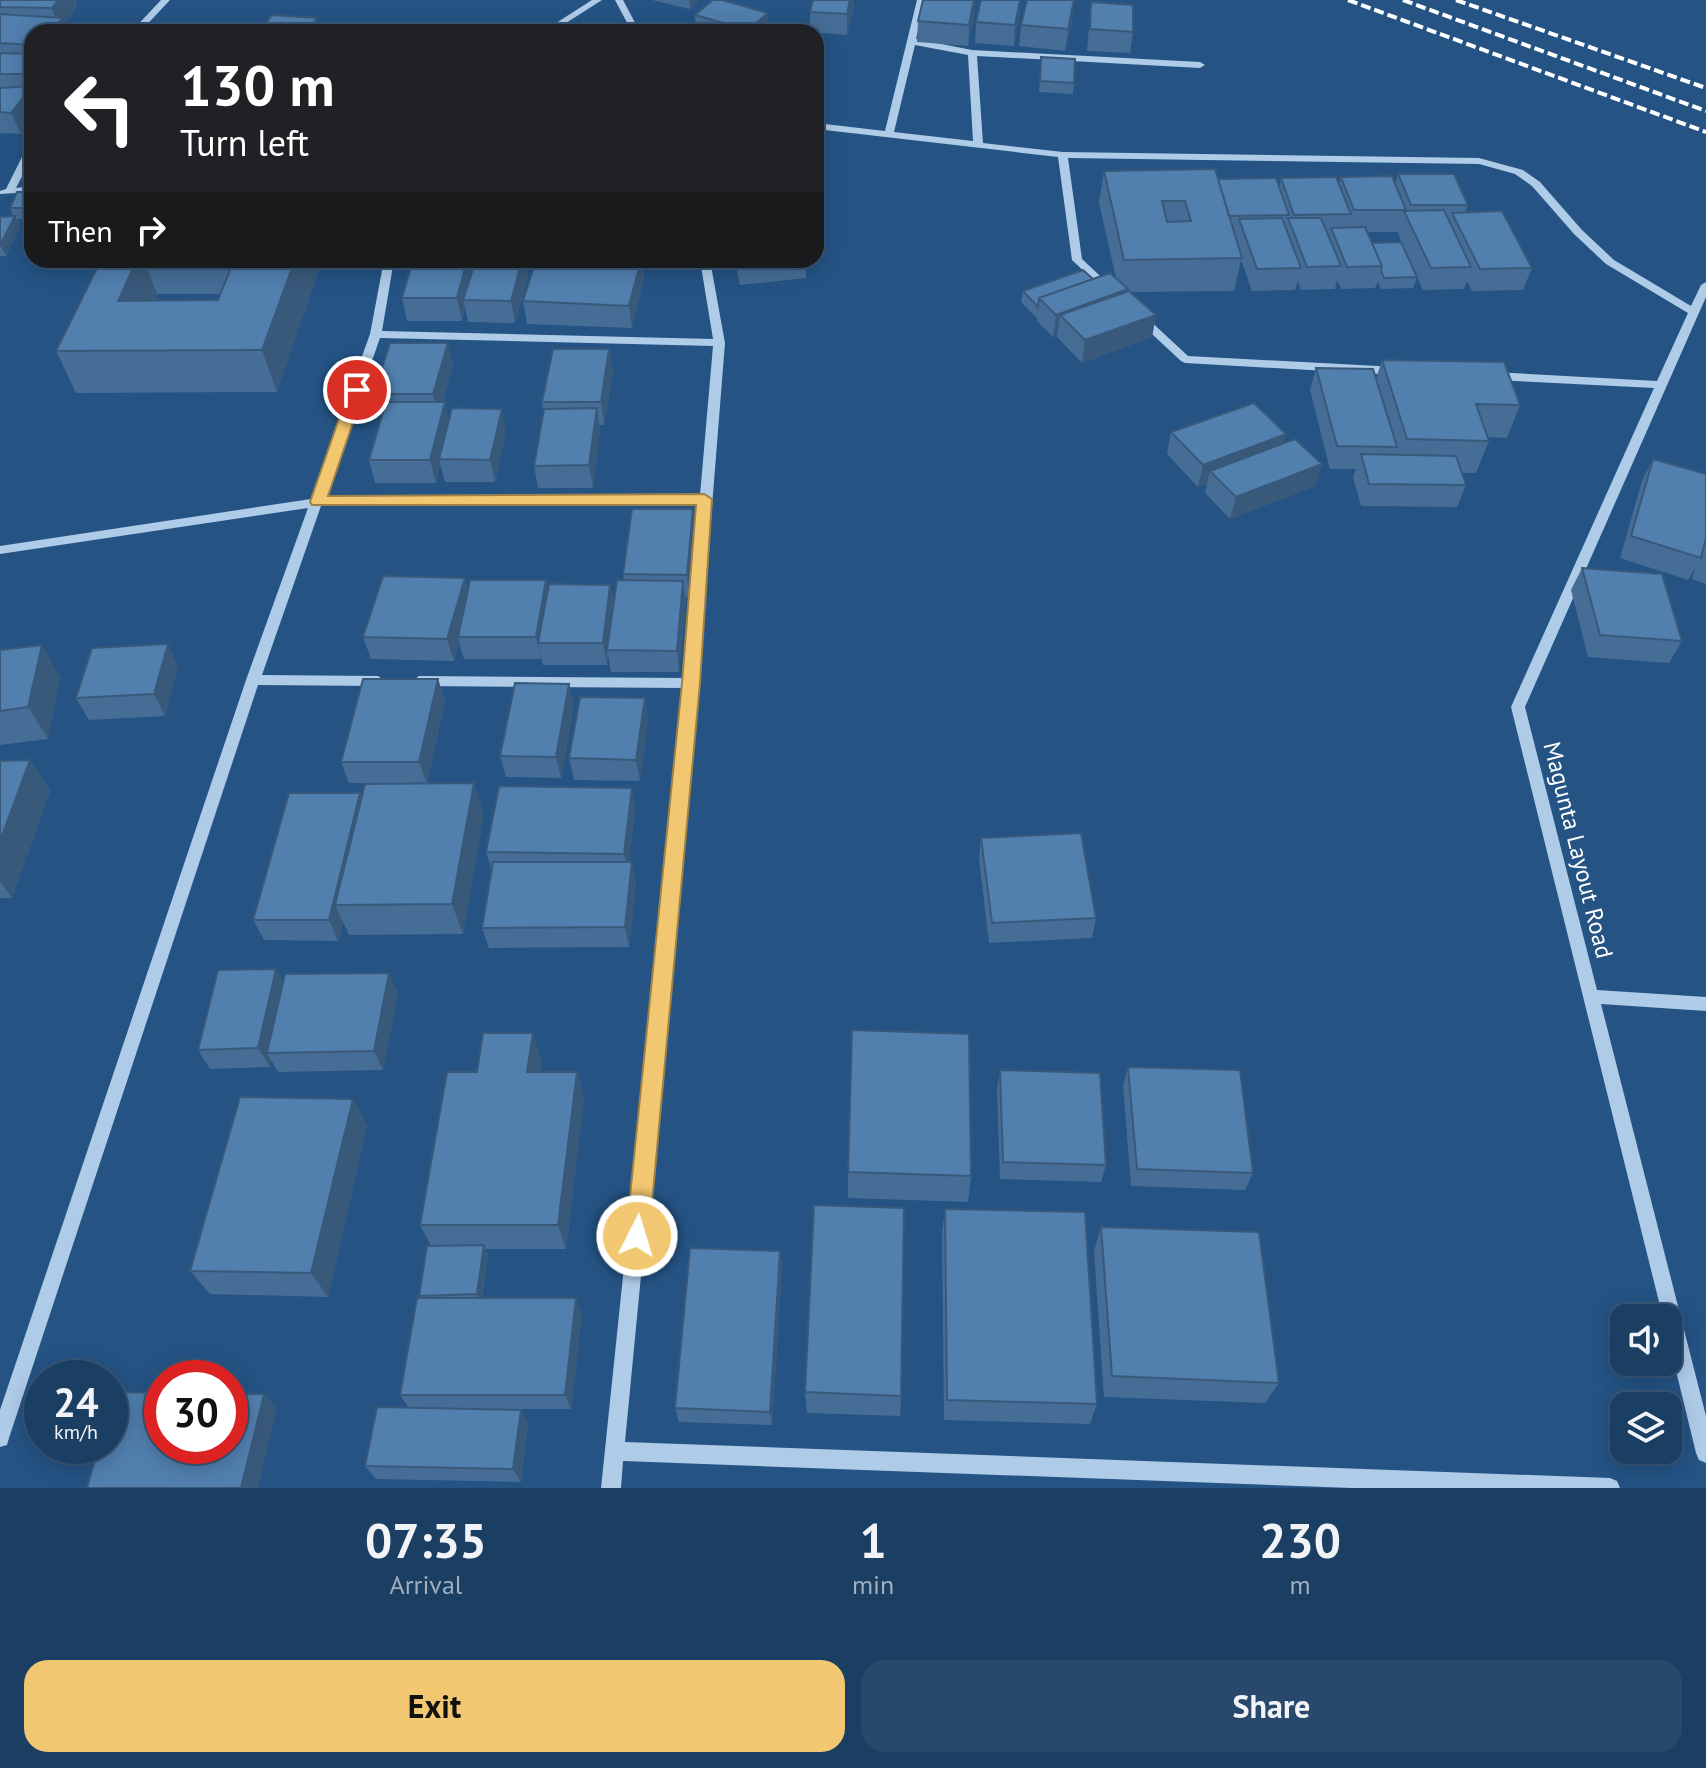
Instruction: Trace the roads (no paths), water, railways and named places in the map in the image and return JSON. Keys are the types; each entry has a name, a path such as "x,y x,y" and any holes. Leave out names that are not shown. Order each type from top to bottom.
{"street":[{"path":"143,24 166,0"},
{"path":"559,24 598,0"},
{"path":"619,0 632,24"},
{"path":"889,133 921,0"},
{"path":"910,41 972,53 1200,65"},
{"path":"972,53 978,146"},
{"path":"824,127 1063,155 1457,160 1504,167 1519,172 1536,184 1578,232 1610,262 1694,312"},
{"path":"1063,155 1077,260 1120,300"},
{"path":"4,192 24,160"},
{"path":"4,192 24,190"},
{"path":"0,1438 253,680 376,334 388,268"},
{"path":"611,1488 691,683 719,343 706,268"},
{"name":"Magunta Layout Road","path":"1706,285 1518,707 1706,1453"},
{"path":"1131,310 1185,359 1407,371"},
{"path":"376,334 719,343"},
{"path":"1486,376 1661,385"},
{"path":"0,550 318,502 704,499"},
{"path":"253,680 394,681"},
{"path":"409,681 691,683"},
{"path":"1590,996 1706,1004"},
{"path":"617,1451 1610,1488"}],"railway":[{"path":"1348,0 1706,132"},
{"path":"1403,0 1706,111"},
{"path":"1456,0 1706,88"}]}
